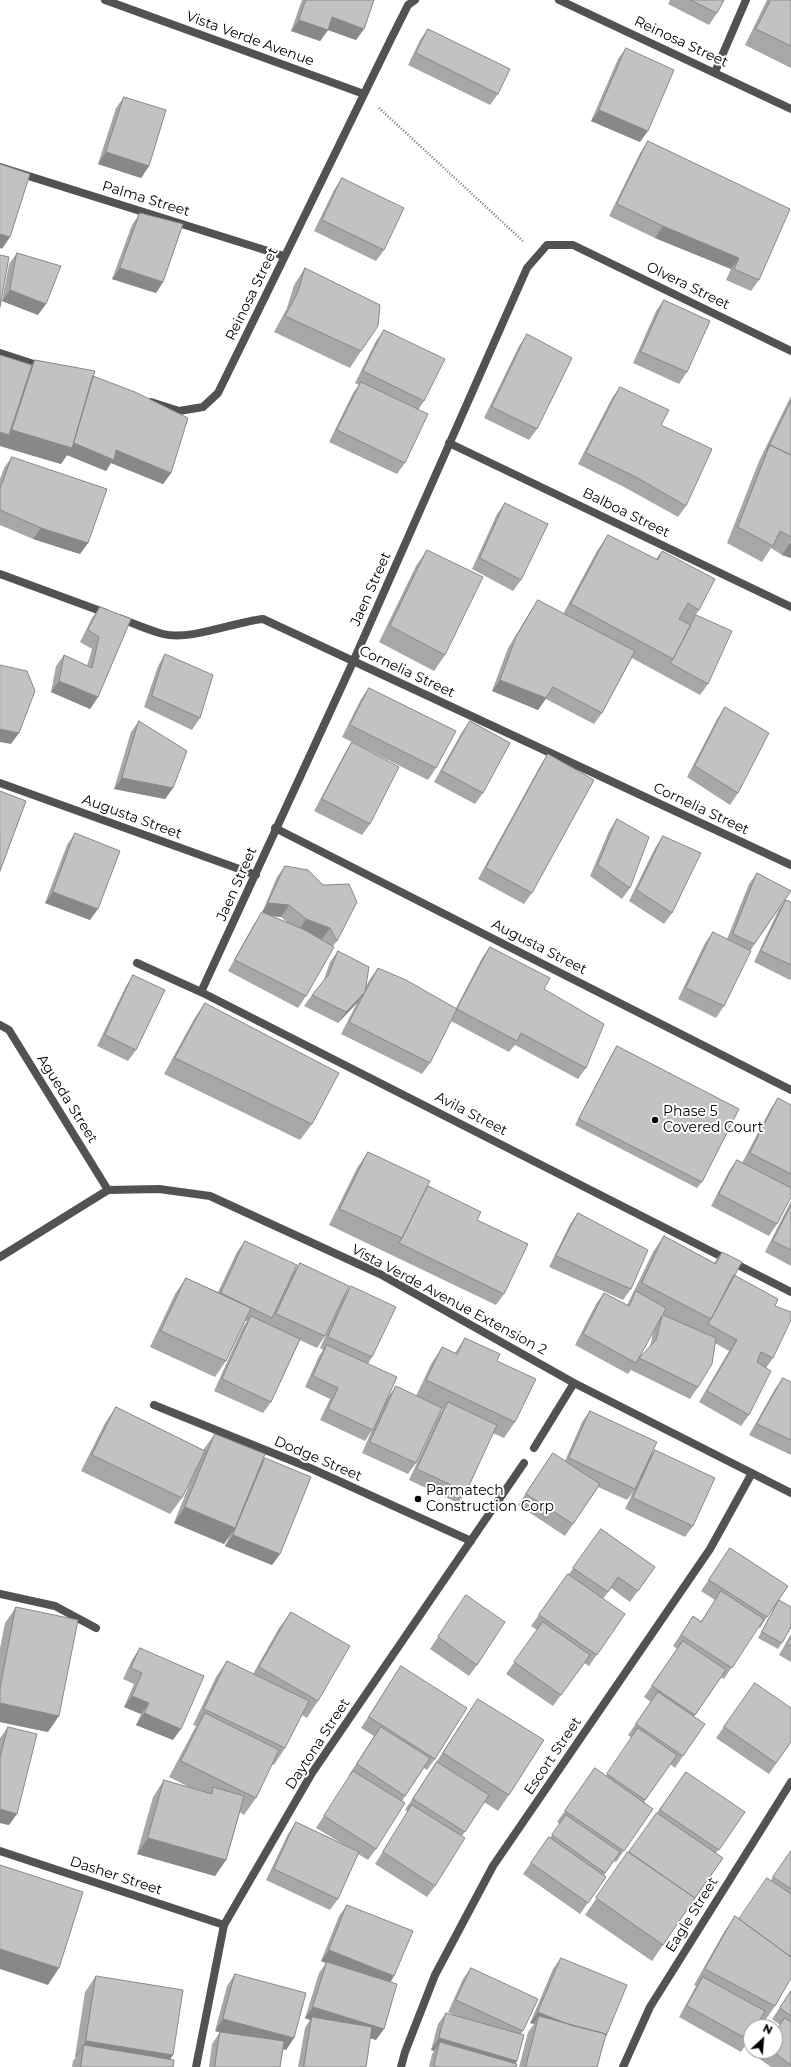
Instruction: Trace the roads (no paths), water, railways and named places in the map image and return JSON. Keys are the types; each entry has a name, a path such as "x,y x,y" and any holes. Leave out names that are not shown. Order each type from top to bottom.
{"street":[{"name":"Vista Verde Avenue","path":"104,0 364,94"},
{"name":"Reinosa Street","path":"142,399 179,411 203,407 218,393 408,5 415,0"},
{"name":"Reinosa Street","path":"559,0 716,72 791,109"},
{"path":"716,72 746,0"},
{"name":"Palma Street","path":"0,167 284,256"},
{"name":"Jaen Street","path":"201,992 256,875 275,828 353,662 527,268 547,245 573,245"},
{"name":"Olvera Street","path":"573,245 791,350"},
{"path":"0,353 52,370"},
{"name":"Balboa Street","path":"449,443 791,607"},
{"name":"Cornelia Street","path":"0,574 164,634 188,635 244,621 263,619 791,865"},
{"name":"Augusta Street","path":"0,783 256,875"},
{"name":"Augusta Street","path":"275,828 791,1090"},
{"name":"Avila Street","path":"137,963 201,992 791,1292"},
{"name":"Agueda Street","path":"0,1025 9,1030 108,1190"},
{"name":"Vista Verde Avenue Extension 2","path":"108,1190 159,1189 210,1196 380,1274 574,1383 791,1493"},
{"path":"0,1257 108,1190"},
{"path":"534,1448 574,1383"},
{"name":"Dodge Street","path":"154,1405 310,1468 471,1541"},
{"name":"Daytona Street","path":"196,2067 224,1925 312,1773 524,1463"},
{"name":"Escort Street","path":"401,2067 405,2052 434,1974 494,1866 710,1549 752,1473"},
{"path":"0,1594 55,1606 96,1628"},
{"name":"Eagle Street","path":"623,2067 650,2007 791,1782"},
{"name":"Dasher Street","path":"0,1851 224,1925"}],"place":[{"name":"Phase 5 Covered Court","path":"655,1120"},
{"name":"Parmatech Construction Corp","path":"418,1499"}]}
